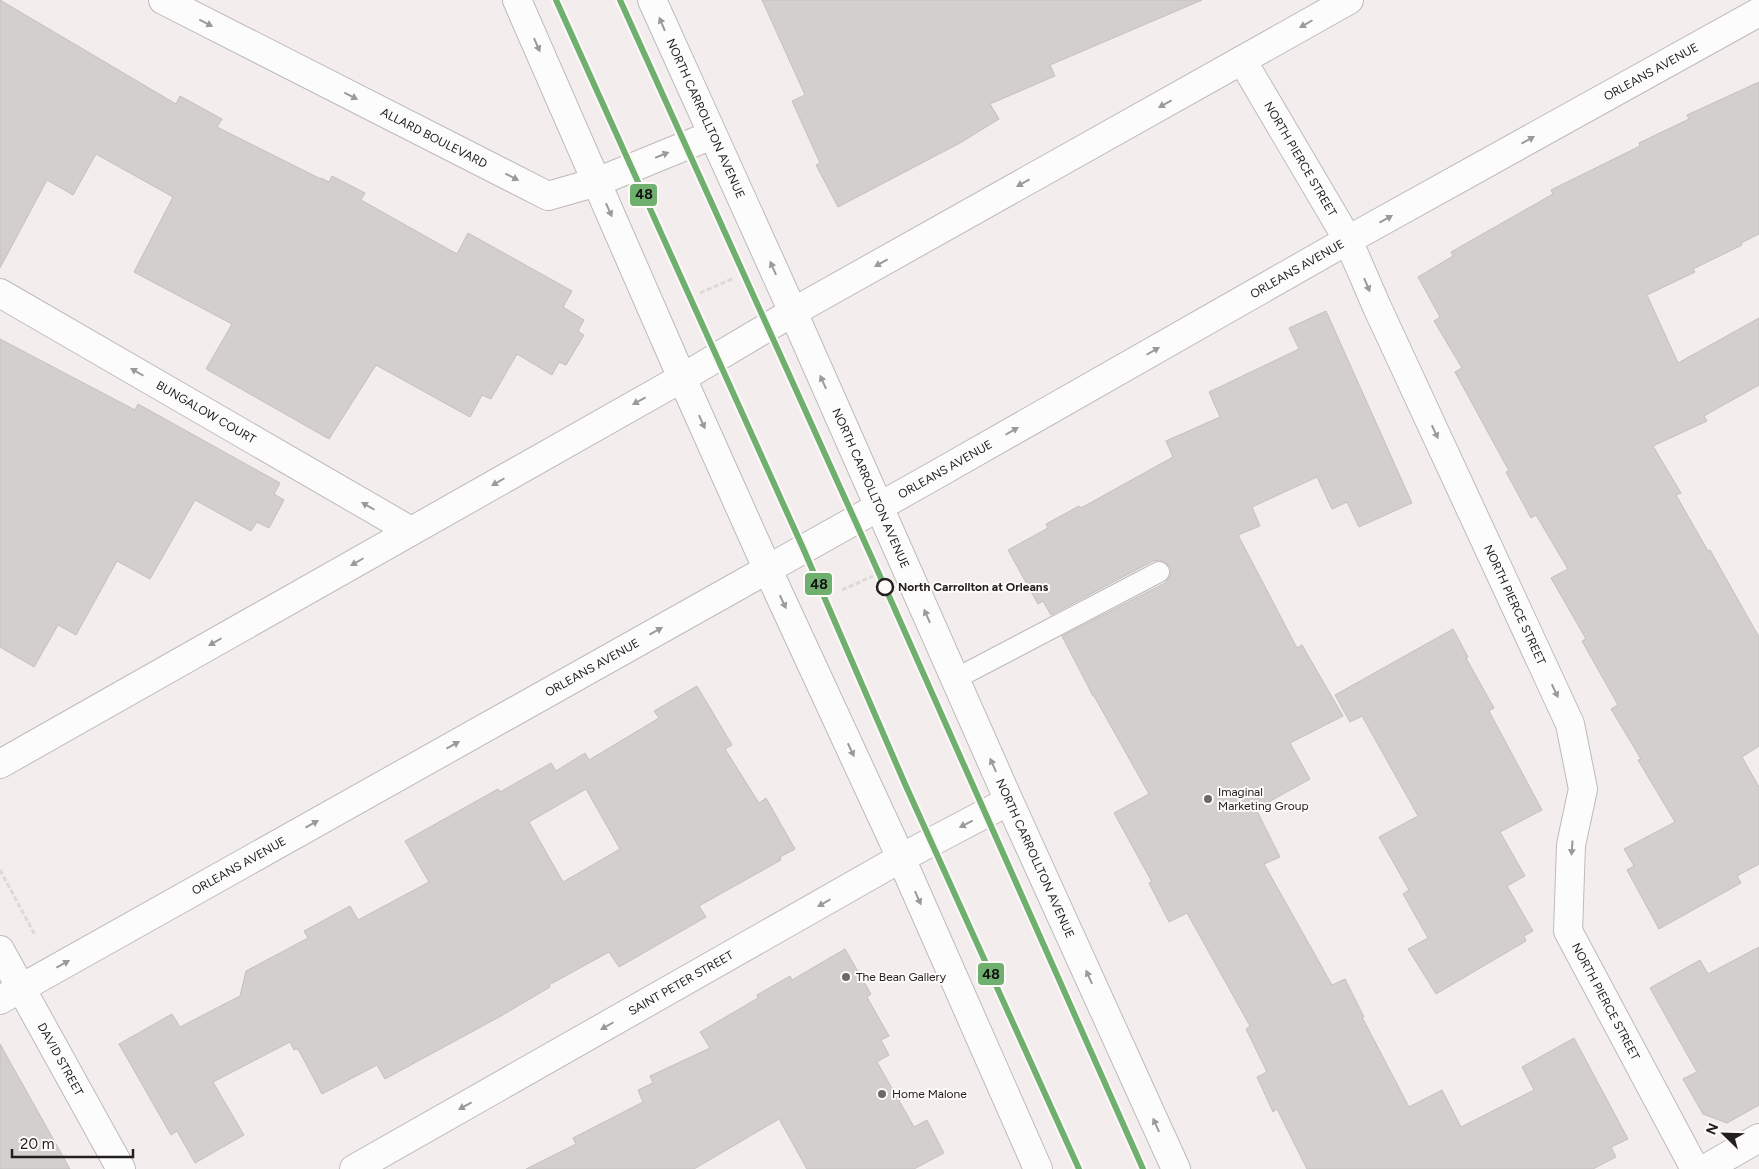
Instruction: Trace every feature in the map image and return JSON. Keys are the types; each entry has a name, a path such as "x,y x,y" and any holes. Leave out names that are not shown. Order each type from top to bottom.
{"street":[{"name":"ALLARD BOULEVARD","path":"163,0 548,196 597,182 712,135"},
{"path":"517,0 682,378 767,568 901,858 1038,1169"},
{"name":"NORTH CARROLLTON AVENUE","path":"652,0 793,312 1009,801 1176,1169"},
{"path":"0,764 682,378 793,312 1242,60 1334,3"},
{"name":"ORLEANS AVENUE","path":"10,994 878,507 1348,240 1759,12"},
{"name":"NORTH PIERCE STREET","path":"1242,60 1348,240 1381,316 1570,724 1583,789 1571,845 1568,931 1695,1169"},
{"name":"BUNGALOW COURT","path":"0,292 411,531"},
{"name":"SAINT PETER STREET","path":"354,1169 901,858 1009,801"},
{"name":"DAVID STREET","path":"0,950 10,994 121,1169"},
{"path":"1705,1169 1759,1138"}],"lane":[{"path":"955,679 1159,572"}],"path":[{"path":"700,292 734,278"},
{"path":"842,590 879,574"},
{"path":"0,870 37,938"}],"building":[{"path":"0,0 176,104 180,96 222,119 217,127 321,179 329,182 332,176 365,193 361,200 457,254 468,233 572,291 563,307 584,320 578,331 584,335 566,365 559,362 552,375 517,354 491,399 482,395 470,417 376,365 329,439 206,369 232,324 134,272 173,197 96,154 73,195 47,180 0,268"},
{"path":"762,0 1202,0 1050,65 1055,76 990,104 999,119 960,143 838,207 816,165 820,163 792,101 805,95"},
{"path":"1759,82 1759,234 1741,243 1742,245 1693,269 1695,272 1647,295 1678,363 1759,318 1759,385 1704,416 1707,421 1653,446 1681,493 1676,495 1708,551 1710,550 1759,637 1759,746 1742,757 1759,787 1759,864 1737,876 1741,883 1659,929 1627,870 1634,866 1624,849 1675,822 1638,760 1641,759 1611,709 1618,705 1582,641 1586,639 1551,578 1568,569 1536,515 1531,518 1506,472 1509,471 1455,372 1462,368 1434,321 1440,317 1418,277 1453,256 1451,252 1553,194 1551,190 1640,146 1639,143 1689,119 1687,115"},
{"path":"1326,311 1412,503 1359,527 1347,502 1332,509 1317,477 1252,507 1260,526 1238,535 1297,648 1302,645 1343,716 1290,743 1310,779 1256,809 1280,857 1264,864 1332,985 1345,979 1364,1017 1362,1017 1409,1107 1442,1090 1461,1127 1534,1090 1522,1067 1574,1038 1628,1139 1611,1147 1616,1157 1593,1169 1307,1169 1277,1109 1273,1112 1257,1077 1267,1072 1246,1029 1250,1026 1187,913 1169,922 1149,883 1152,882 1114,813 1149,794 1093,696 1062,636 1165,583 1171,573 1170,567 1165,562 1153,561 1051,615 1043,601 1038,604 1008,550 1048,528 1046,524 1079,506 1081,508 1173,457 1166,441 1220,417 1209,392 1299,349 1289,328"},
{"path":"0,339 135,410 138,404 280,483 274,494 284,500 269,528 257,522 251,531 195,500 150,579 117,561 76,635 58,625 34,667 0,647"},
{"path":"1453,629 1468,657 1466,658 1494,708 1489,711 1542,810 1500,832 1525,876 1507,886 1533,931 1524,936 1526,941 1436,994 1408,949 1428,938 1403,894 1409,890 1379,837 1418,816 1362,716 1350,722 1335,695"},
{"path":"697,686 732,745 725,749 759,803 766,798 795,849 780,857 781,860 699,906 706,917 619,967 609,952 549,985 550,987 501,1016 385,1079 377,1065 322,1094 298,1049 294,1050 290,1042 213,1082 244,1135 195,1163 177,1131 171,1135 119,1044 172,1014 180,1027 240,996 246,971 308,938 304,931 350,906 358,920 429,882 405,841 498,789 500,792 551,763 556,771 585,753 589,760 659,718 654,711","holes":["586,789 620,849 563,882 529,822"]},
{"path":"1759,947 1759,1105 1727,1123 1703,1114 1683,1079 1697,1072 1650,988 1700,960 1708,974"},
{"path":"845,949 871,994 867,997 889,1036 881,1040 889,1055 877,1062 914,1127 927,1120 944,1153 914,1169 807,1169 779,1119 694,1169 526,1169 576,1144 573,1138 643,1102 638,1090 653,1083 650,1076 710,1048 700,1032 758,998 757,995 790,976 792,980"},
{"path":"0,1044 70,1169 0,1169"}],"transit line":[{"name":"48","path":"556,0 803,548 905,784 1079,1169"},
{"name":"48","path":"620,0 885,587 1143,1169"}],"place":[{"name":"North Carrollton at Orleans","path":"885,587"},
{"name":"Imaginal Marketing Group","path":"1208,799"},
{"name":"The Bean Gallery","path":"846,977"},
{"name":"Home Malone","path":"882,1094"}]}
